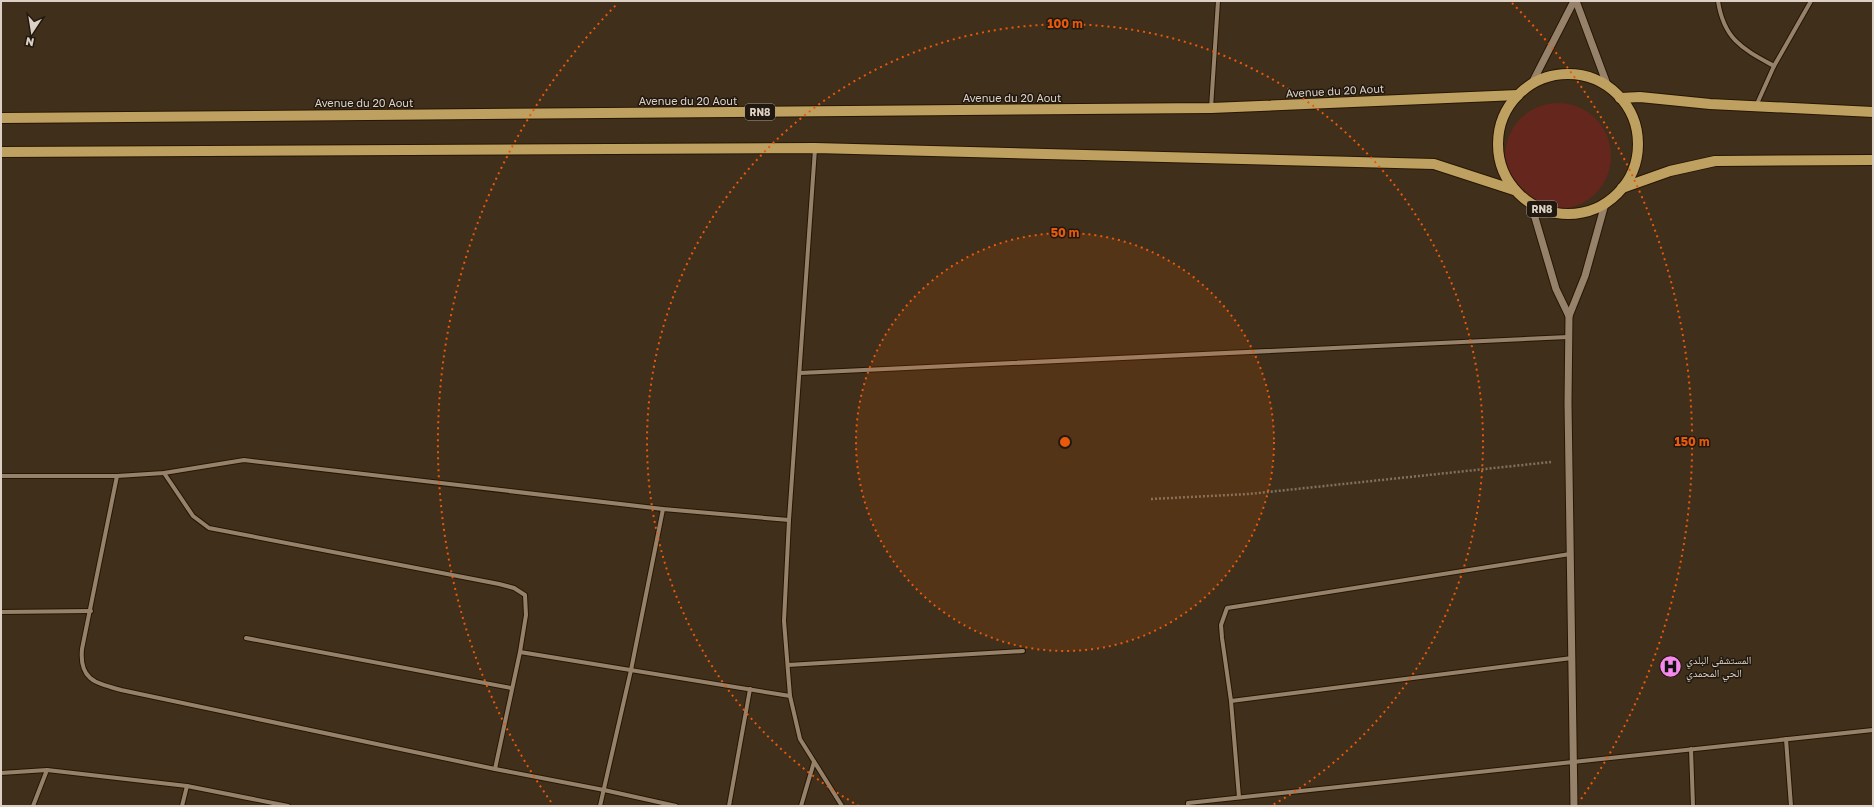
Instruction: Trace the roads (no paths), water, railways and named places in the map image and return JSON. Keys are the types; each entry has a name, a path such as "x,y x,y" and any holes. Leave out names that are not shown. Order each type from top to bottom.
{"main road":[{"name":"RN8","path":"1561,75 1578,75 1593,79 1608,87 1620,98 1628,109 1634,122 1638,149 1633,170 1622,188 1605,204 1588,212 1568,214 1549,212 1531,204 1514,190 1504,175 1499,159 1497,141 1500,124 1508,108 1518,94 1530,85 1545,78 1561,75"},
{"name":"Avenue du 20 Aout","path":"1,118 1211,108 1518,94"},
{"path":"1620,98 1646,98 1710,104 1873,112"},
{"name":"RN8","path":"1,152 815,148 1434,164 1514,190"},
{"name":"RN8","path":"1622,188 1670,171 1714,161 1873,160"}],"street":[{"path":"1211,108 1218,1"},
{"path":"1530,85 1575,1"},
{"path":"1575,1 1608,87"},
{"path":"1718,1 1728,32 1743,48 1774,66"},
{"path":"1756,106 1774,66 1811,1"},
{"path":"815,148 789,520 784,621 790,696 800,739 842,806"},
{"path":"1531,204 1556,289 1569,316"},
{"path":"1574,806 1569,460 1569,316 1585,276 1605,204"},
{"path":"800,373 1568,337"},
{"path":"1,476 117,476 164,473 244,460 663,509 789,520"},
{"path":"164,473 193,516 209,528 514,588 525,595 526,615 520,652 511,688 495,770"},
{"path":"117,476 82,650 81,661 86,673 94,682 129,691 495,770 604,790 665,805 676,806"},
{"path":"600,806 631,670 663,509"},
{"path":"1239,797 1231,701 1221,625 1227,608 1570,554"},
{"path":"1,612 91,611"},
{"path":"246,638 511,688"},
{"path":"788,665 1023,650"},
{"path":"520,652 790,696"},
{"path":"1231,701 1572,658"},
{"path":"729,806 750,689"},
{"path":"1188,806 1188,803 1239,797 1873,730"},
{"path":"1786,739 1791,806"},
{"path":"1691,749 1693,806"},
{"path":"801,806 814,762"},
{"path":"1,773 47,770 187,786 288,806"},
{"path":"33,806 47,770"},
{"path":"182,806 187,786"}],"place":[{"name":"المستشفى البلدي الحي المحمدي","path":"1670,666"}]}
